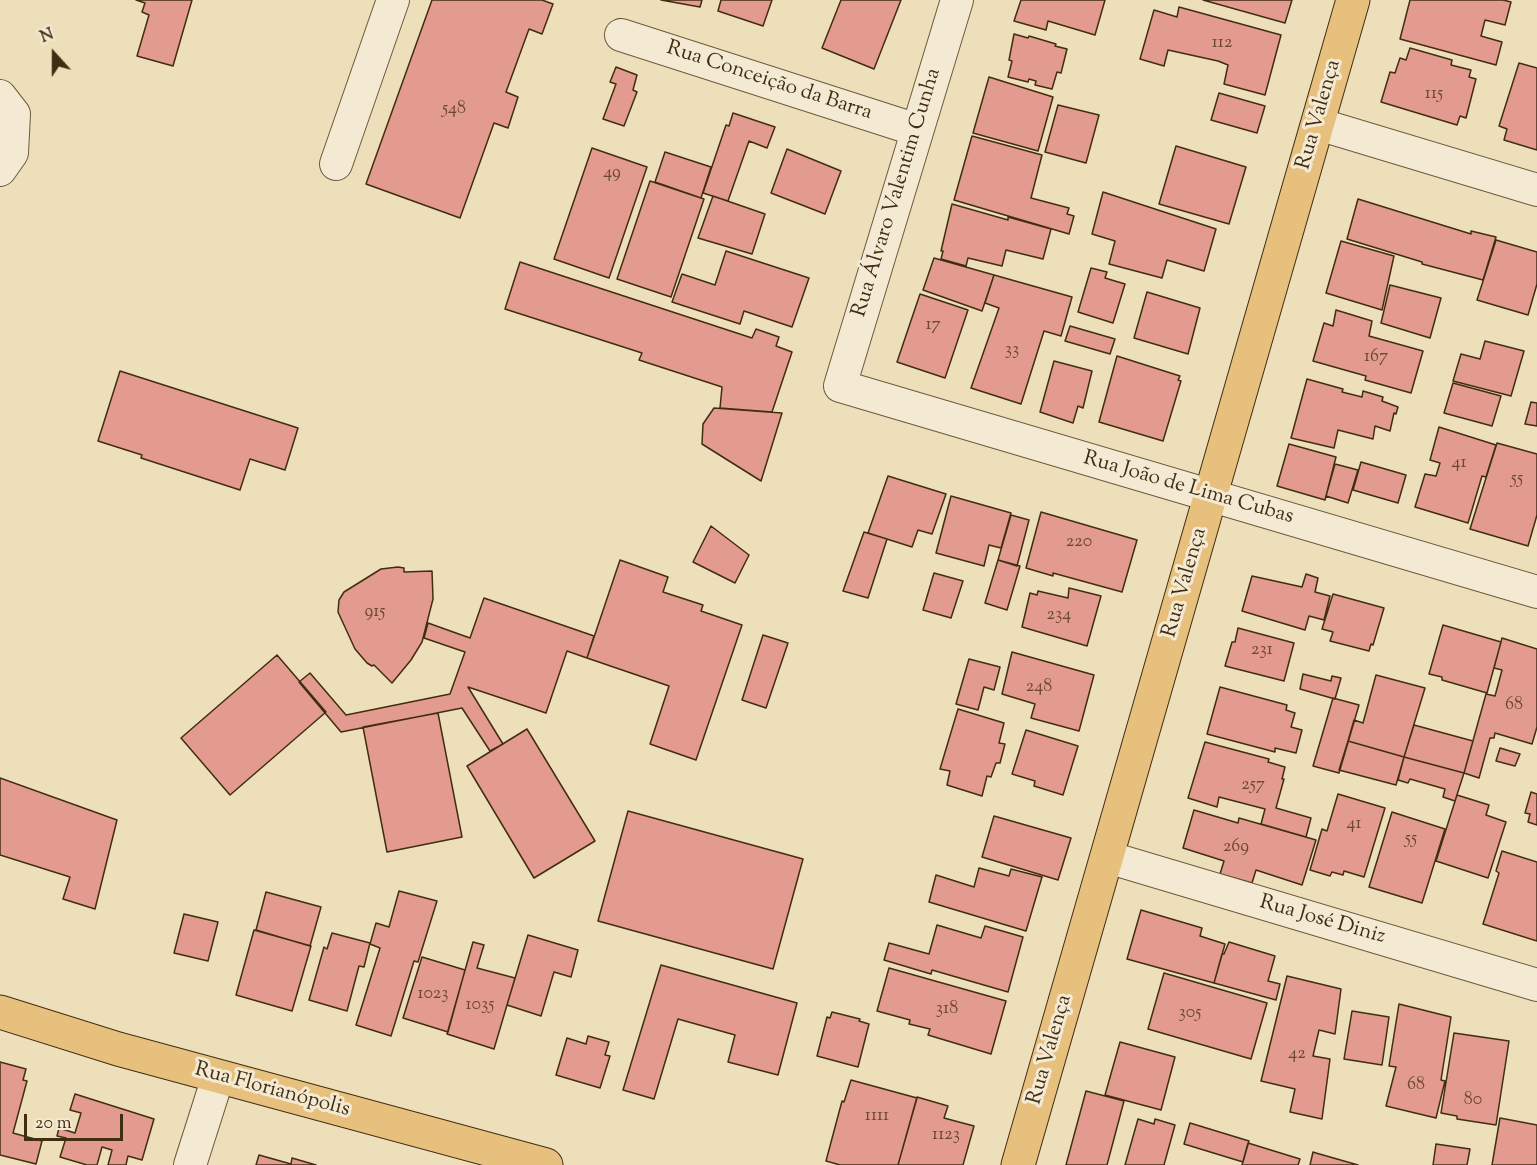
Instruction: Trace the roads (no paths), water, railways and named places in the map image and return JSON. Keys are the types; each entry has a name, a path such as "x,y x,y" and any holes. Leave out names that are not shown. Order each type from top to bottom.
{"main road":[{"name":"Rua Valença","path":"1018,1165 1353,0"},
{"name":"Rua Florianópolis","path":"0,1012 118,1049 546,1165"}],"street":[{"path":"336,164 393,0"},
{"name":"Rua Álvaro Valentim Cunha","path":"840,386 957,0"},
{"name":"Rua Conceição da Barra","path":"621,35 917,130"},
{"path":"0,96 14,114 12,153 0,170"},
{"path":"1318,124 1537,190"},
{"name":"Rua João de Lima Cubas","path":"840,386 1537,592"},
{"name":"Rua José Diniz","path":"1107,857 1537,985"},
{"path":"190,1165 218,1077"}]}
